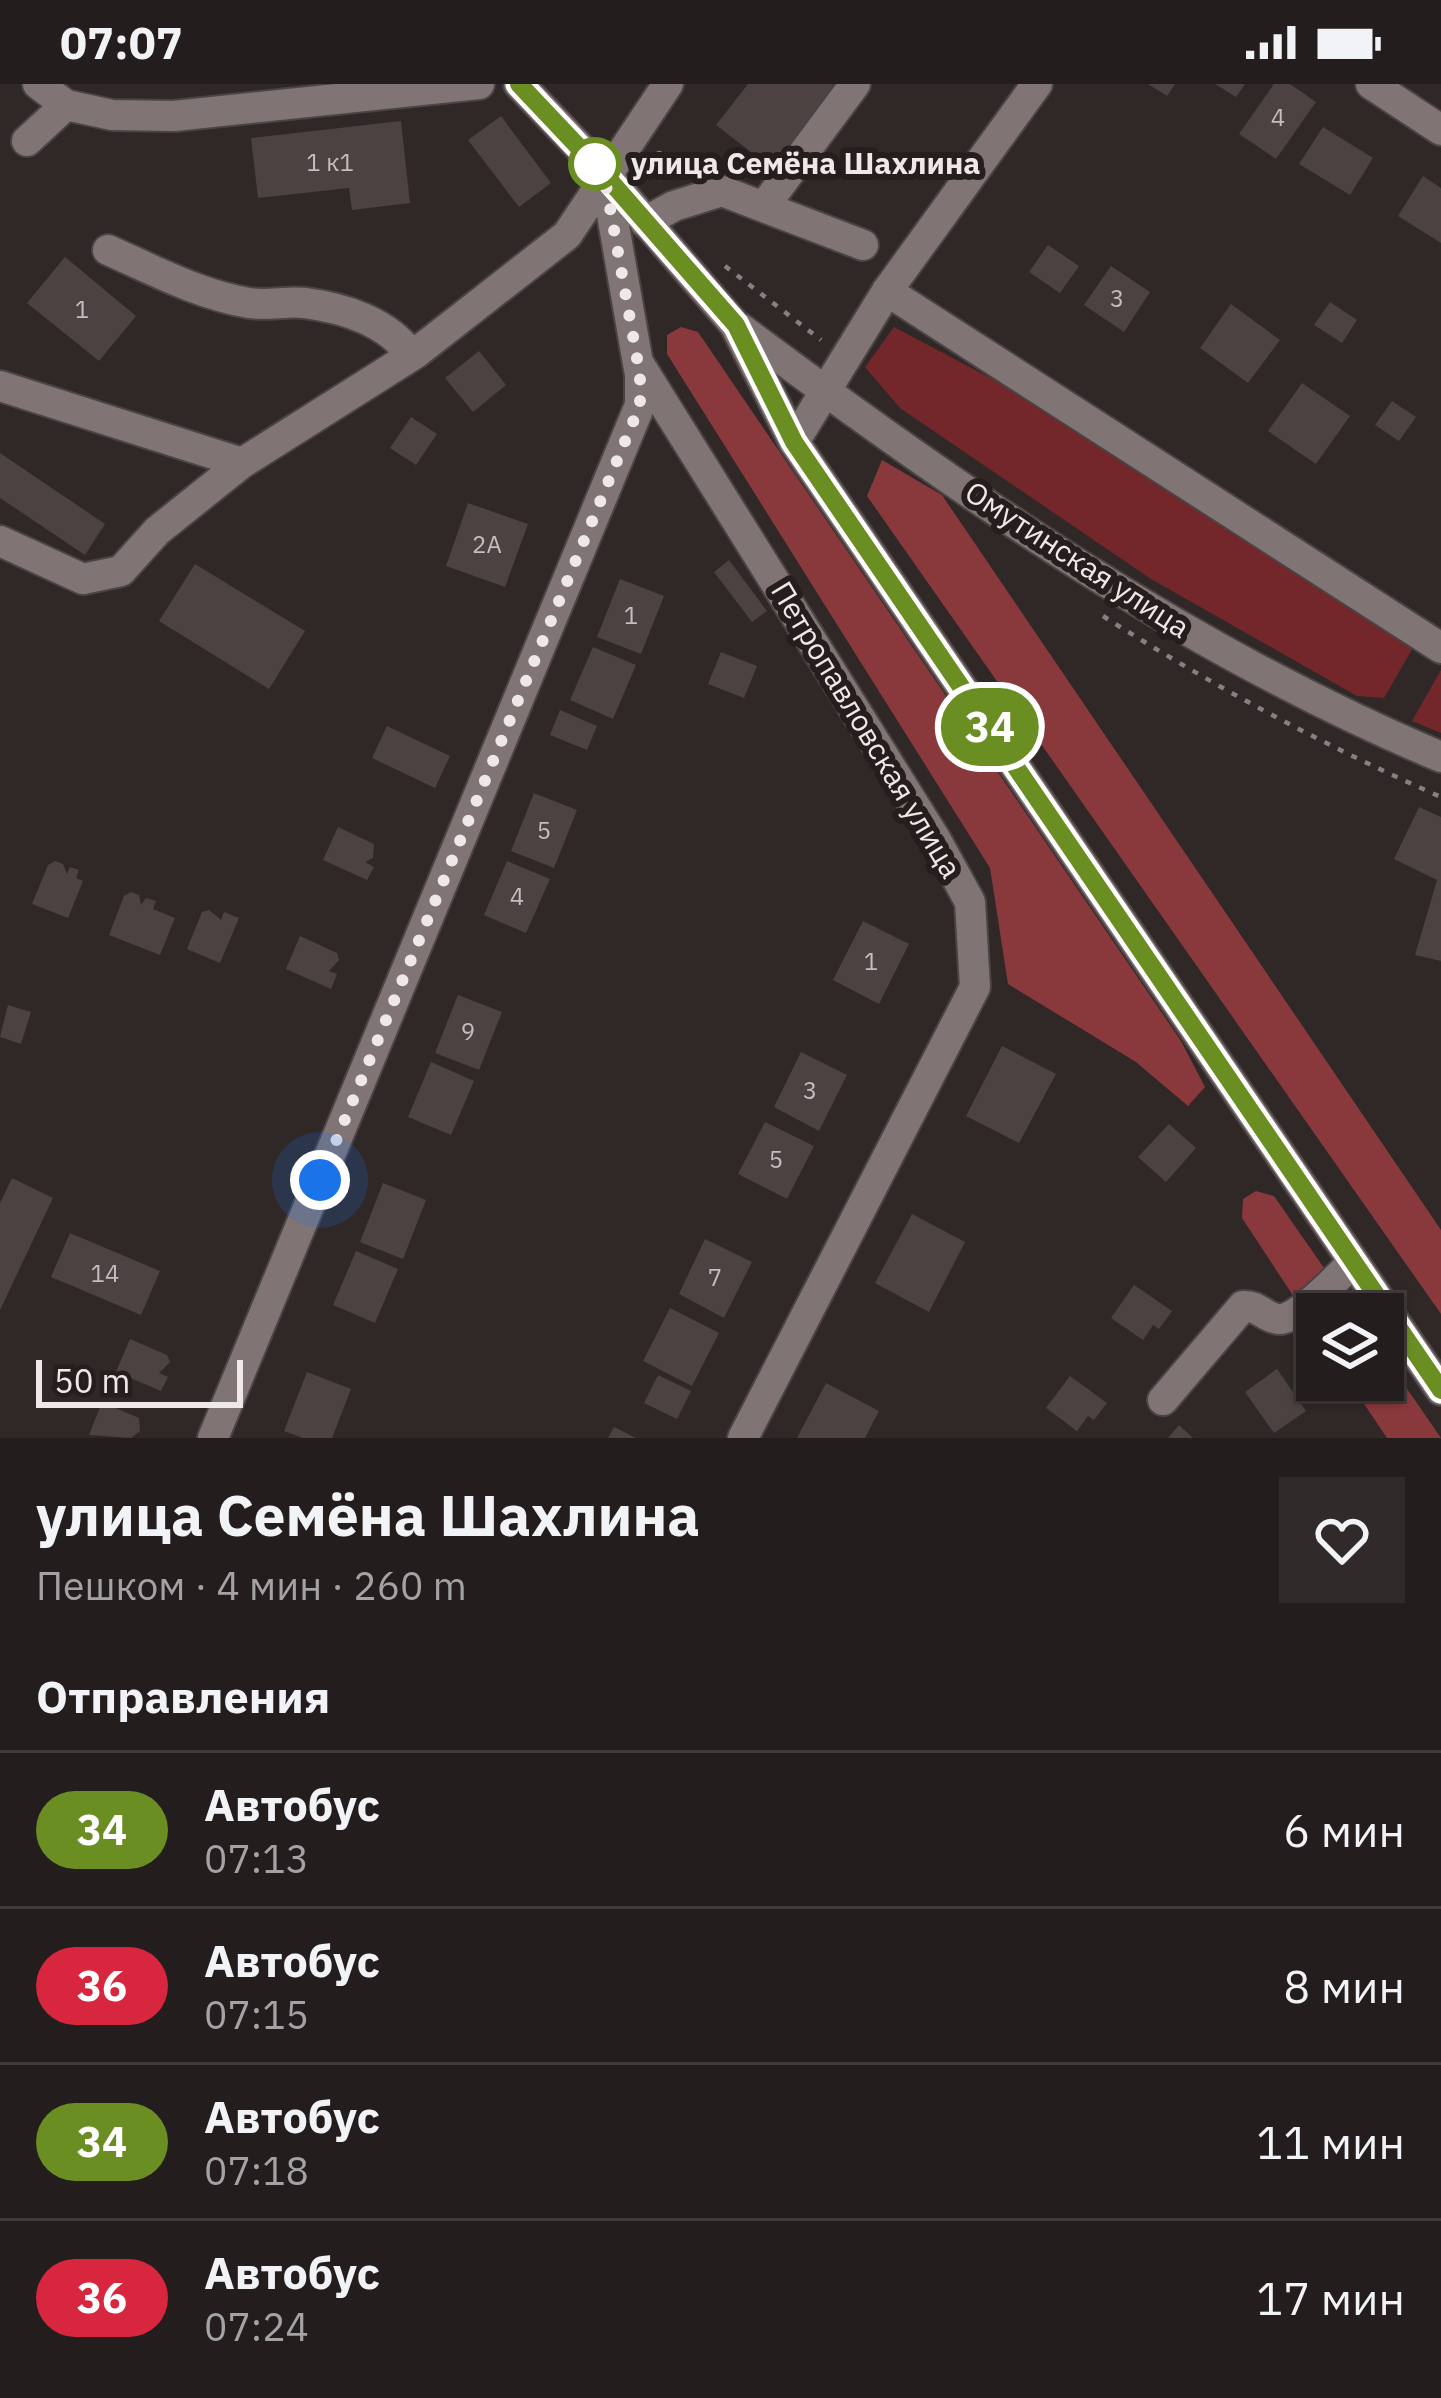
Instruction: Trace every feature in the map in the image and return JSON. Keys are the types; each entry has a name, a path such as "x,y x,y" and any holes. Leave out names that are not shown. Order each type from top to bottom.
{"street":[{"path":"38,84 66,105 112,115 174,116 478,84"},
{"path":"519,84 736,325 794,442 1441,1390"},
{"path":"0,541 82,580 121,571 158,531 242,463 411,356 567,236 668,84"},
{"path":"765,205 855,84"},
{"path":"794,442 887,291 1037,84"},
{"path":"1371,84 1441,130"},
{"path":"27,141 66,105"},
{"path":"213,1438 640,405 638,362 604,174"},
{"path":"645,221 722,191 863,245"},
{"path":"108,250 191,286 250,303 303,303 351,312 398,337 411,356"},
{"path":"887,291 1441,648"},
{"name":"Омутинская улица","path":"736,325 824,391 1198,640 1355,721 1441,757"},
{"name":"Петропавловская улица","path":"638,362 970,902 975,986 743,1438"},
{"path":"0,386 242,463"},
{"path":"1163,1400 1243,1306 1254,1306 1277,1319 1293,1317 1353,1262"}],"shaded area":[{"path":"681,327 698,332 1181,1041 1205,1087 1188,1106 1136,1062 1008,984 990,868 667,354 667,335"},
{"path":"894,327 1076,423 1414,646 1384,698 1357,696 1151,579 900,408 865,367"},
{"path":"882,460 942,495 1441,1230 1441,1314 867,496"},
{"path":"1441,670 1441,733 1412,721"},
{"path":"1256,1191 1274,1196 1341,1293 1296,1293 1296,1300 1242,1218 1243,1199"},
{"path":"1404,1384 1441,1438 1387,1438 1362,1401 1404,1401"}],"building":[{"path":"748,84 840,84 773,169 716,125"},
{"path":"1148,84 1175,84 1167,96"},
{"path":"1215,84 1245,84 1236,97"},
{"path":"1274,84 1290,84 1316,102 1276,159 1239,134"},
{"path":"501,116 551,183 519,207 468,140"},
{"path":"401,121 410,203 352,210 349,188 258,198 251,138"},
{"path":"1323,127 1373,158 1350,195 1299,164"},
{"path":"1423,176 1441,188 1441,243 1398,216"},
{"path":"1048,245 1079,266 1060,293 1029,272"},
{"path":"65,257 136,316 99,361 27,303"},
{"path":"1111,266 1150,292 1124,332 1084,305"},
{"path":"1330,302 1357,320 1342,343 1314,325"},
{"path":"1231,304 1280,340 1248,383 1200,348"},
{"path":"479,351 506,385 473,412 445,378"},
{"path":"1302,383 1350,416 1316,464 1268,431"},
{"path":"1392,401 1416,417 1399,441 1375,425"},
{"path":"411,417 437,434 416,465 390,448"},
{"path":"0,453 105,524 85,555 0,498"},
{"path":"468,503 528,524 505,587 446,566"},
{"path":"729,560 767,611 752,622 714,572"},
{"path":"195,564 305,631 269,689 159,621"},
{"path":"620,579 664,596 641,654 597,637"},
{"path":"593,647 636,665 613,719 570,700"},
{"path":"721,652 757,666 744,698 708,684"},
{"path":"560,710 597,726 587,750 550,735"},
{"path":"387,726 450,756 435,788 372,758"},
{"path":"534,793 577,810 554,868 511,851"},
{"path":"1419,807 1441,817 1441,961 1415,955 1437,880 1394,859"},
{"path":"338,827 374,844 373,858 365,862 374,867 367,880 323,860"},
{"path":"507,861 550,879 526,933 484,915"},
{"path":"63,864 67,874 70,867 79,870 76,878 83,881 68,918 32,904 48,865"},
{"path":"139,895 141,905 146,898 156,901 153,909 175,918 160,955 109,935 124,896"},
{"path":"209,910 221,920 224,912 239,918 220,963 187,949 202,912"},
{"path":"863,921 909,944 879,1004 833,980"},
{"path":"300,936 337,953 339,960 329,971 337,974 331,989 286,969"},
{"path":"458,995 502,1012 479,1070 435,1053"},
{"path":"8,1005 31,1012 21,1044 0,1037"},
{"path":"1002,1046 1056,1074 1019,1143 966,1116"},
{"path":"801,1052 847,1075 819,1131 774,1107"},
{"path":"431,1062 474,1081 451,1135 408,1117"},
{"path":"765,1122 814,1146 787,1199 738,1174"},
{"path":"1169,1124 1196,1148 1166,1182 1138,1157"},
{"path":"12,1178 53,1198 0,1310 0,1203"},
{"path":"383,1183 426,1200 403,1259 360,1242"},
{"path":"912,1214 965,1242 929,1312 875,1283"},
{"path":"70,1233 160,1271 141,1315 51,1277"},
{"path":"705,1239 752,1262 724,1318 679,1294"},
{"path":"356,1251 398,1269 375,1323 333,1305"},
{"path":"1134,1285 1172,1311 1143,1340 1111,1318"},
{"path":"670,1308 719,1333 692,1386 643,1361"},
{"path":"130,1339 167,1355 170,1362 159,1373 168,1377 161,1391 116,1372"},
{"path":"1277,1369 1306,1411 1274,1433 1245,1392"},
{"path":"307,1372 351,1389 332,1438 303,1438 284,1431"},
{"path":"658,1375 691,1391 677,1419 644,1403"},
{"path":"1070,1376 1107,1403 1077,1431 1046,1408"},
{"path":"826,1383 879,1411 865,1438 797,1438"},
{"path":"102,1402 139,1418 140,1431 131,1438 89,1435"},
{"path":"1179,1425 1193,1438 1168,1438"},
{"path":"614,1427 636,1438 608,1438"}],"bus line":[{"name":"34","path":"519,84 736,325 794,442 1441,1390"}],"place":[{"name":"улица Семёна Шахлина","path":"595,164"}],"route":[{"path":"320,1180 640,405 640,375 604,174 595,164"}]}
